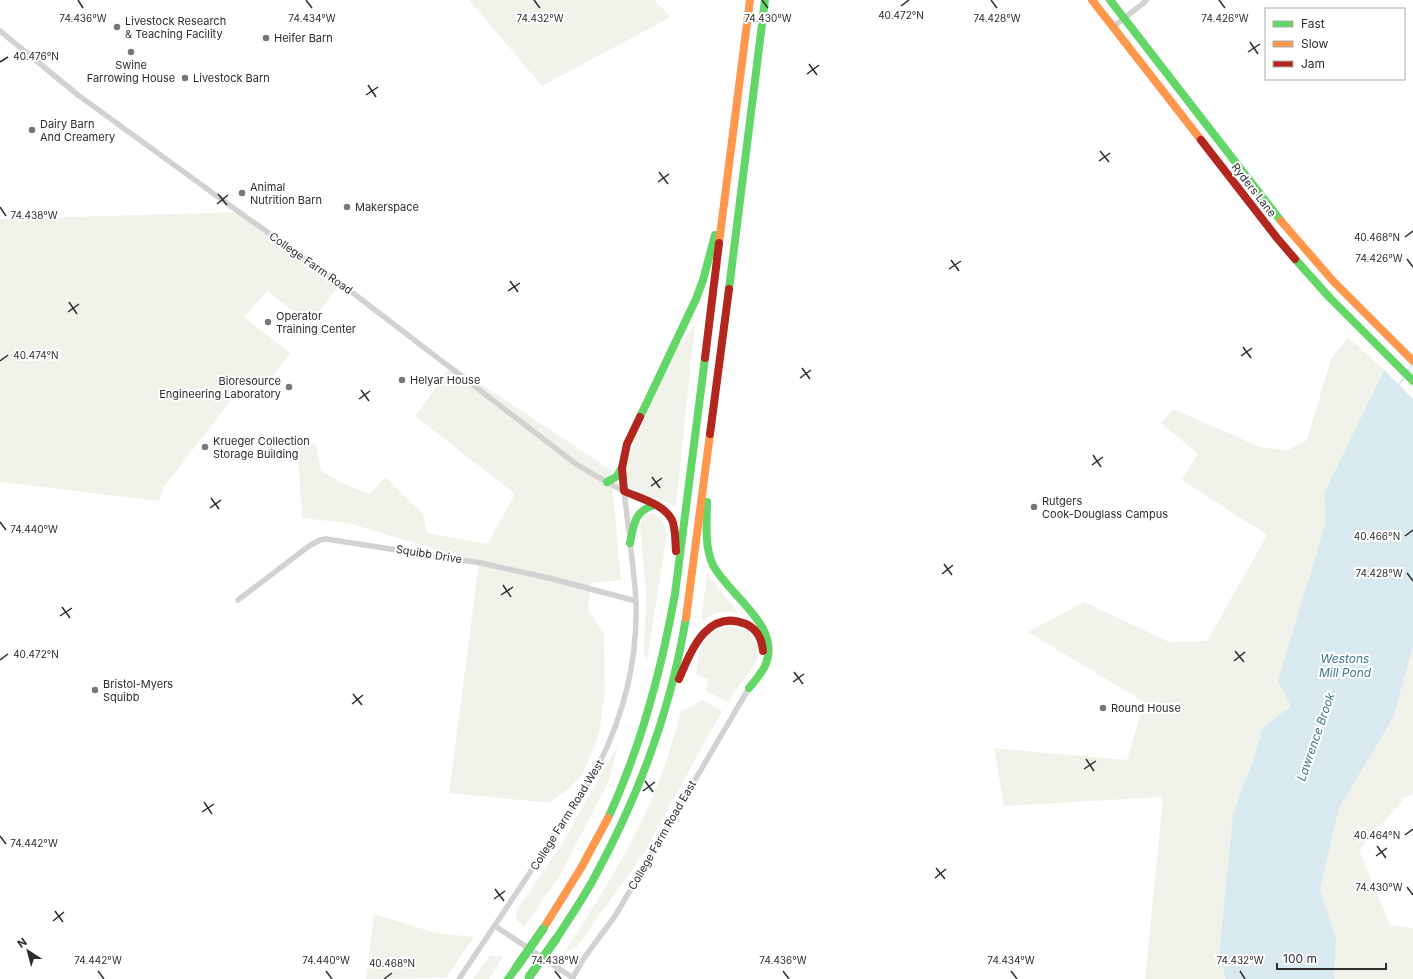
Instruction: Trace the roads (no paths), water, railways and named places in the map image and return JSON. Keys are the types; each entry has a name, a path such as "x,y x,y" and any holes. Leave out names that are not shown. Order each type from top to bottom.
{"main road":[{"path":"746,0 747,24"},
{"path":"508,979 568,892 594,846 617,798 636,748 660,672 670,621 678,567 750,0"},
{"path":"529,978 556,939 597,874 622,826 643,776 677,668 686,621 765,0"},
{"path":"761,25 770,0"},
{"name":"Ryders Lane","path":"1092,0 1277,238 1330,298 1413,381"},
{"name":"Ryders Lane","path":"1110,0 1282,222 1333,280 1413,361"},
{"path":"678,567 672,521 666,512 624,491 622,468 625,452 631,436 654,391 703,280 726,196"},
{"path":"706,462 708,545 711,560 716,572 724,583 761,625 769,644 769,655 765,665 749,688"},
{"path":"607,482 616,477 622,468"},
{"path":"630,543 634,522 638,515 645,508 655,506"},
{"path":"668,700 698,639 709,628 727,620 739,621 749,625 757,632 762,642 762,660 749,688"}],"street":[{"path":"1113,27 1146,0"},
{"name":"College Farm Road","path":"0,31 78,95 336,280 576,464 624,491"},
{"name":"College Farm Road West","path":"459,979 583,793 607,750 621,712 631,671 636,626 636,601 624,491"},
{"name":"Squibb Drive","path":"238,600 309,546 320,540 326,539 481,563 553,579 636,601"},
{"name":"College Farm Road East","path":"572,978 622,903 749,688"},
{"path":"495,926 572,978"}],"water":[{"name":"Westons Mill Pond","path":"1384,370 1413,399 1413,647 1393,718 1339,808 1320,890 1336,939 1334,979 1226,979 1219,955 1233,814 1252,763 1263,727 1291,706 1278,681 1325,525 1324,493"}],"waterway":[{"name":"Lawrence Brook","path":"1407,372 1412,364"},
{"name":"Lawrence Brook","path":"1397,387 1405,376"}],"place":[{"name":"Livestock Research & Teaching Facility","path":"117,27"},
{"name":"Heifer Barn","path":"266,38"},
{"name":"Swine Farrowing House","path":"131,52"},
{"name":"Livestock Barn","path":"185,78"},
{"name":"Dairy Barn And Creamery","path":"32,130"},
{"name":"Animal Nutrition Barn","path":"242,193"},
{"name":"Makerspace","path":"347,207"},
{"name":"Operator Training Center","path":"268,322"},
{"name":"Helyar House","path":"402,380"},
{"name":"Bioresource Engineering Laboratory","path":"289,387"},
{"name":"Krueger Collection Storage Building","path":"205,447"},
{"name":"Rutgers Cook-Douglass Campus","path":"1034,507"},
{"name":"Bristol-Myers Squibb","path":"95,690"},
{"name":"Round House","path":"1103,708"}]}
